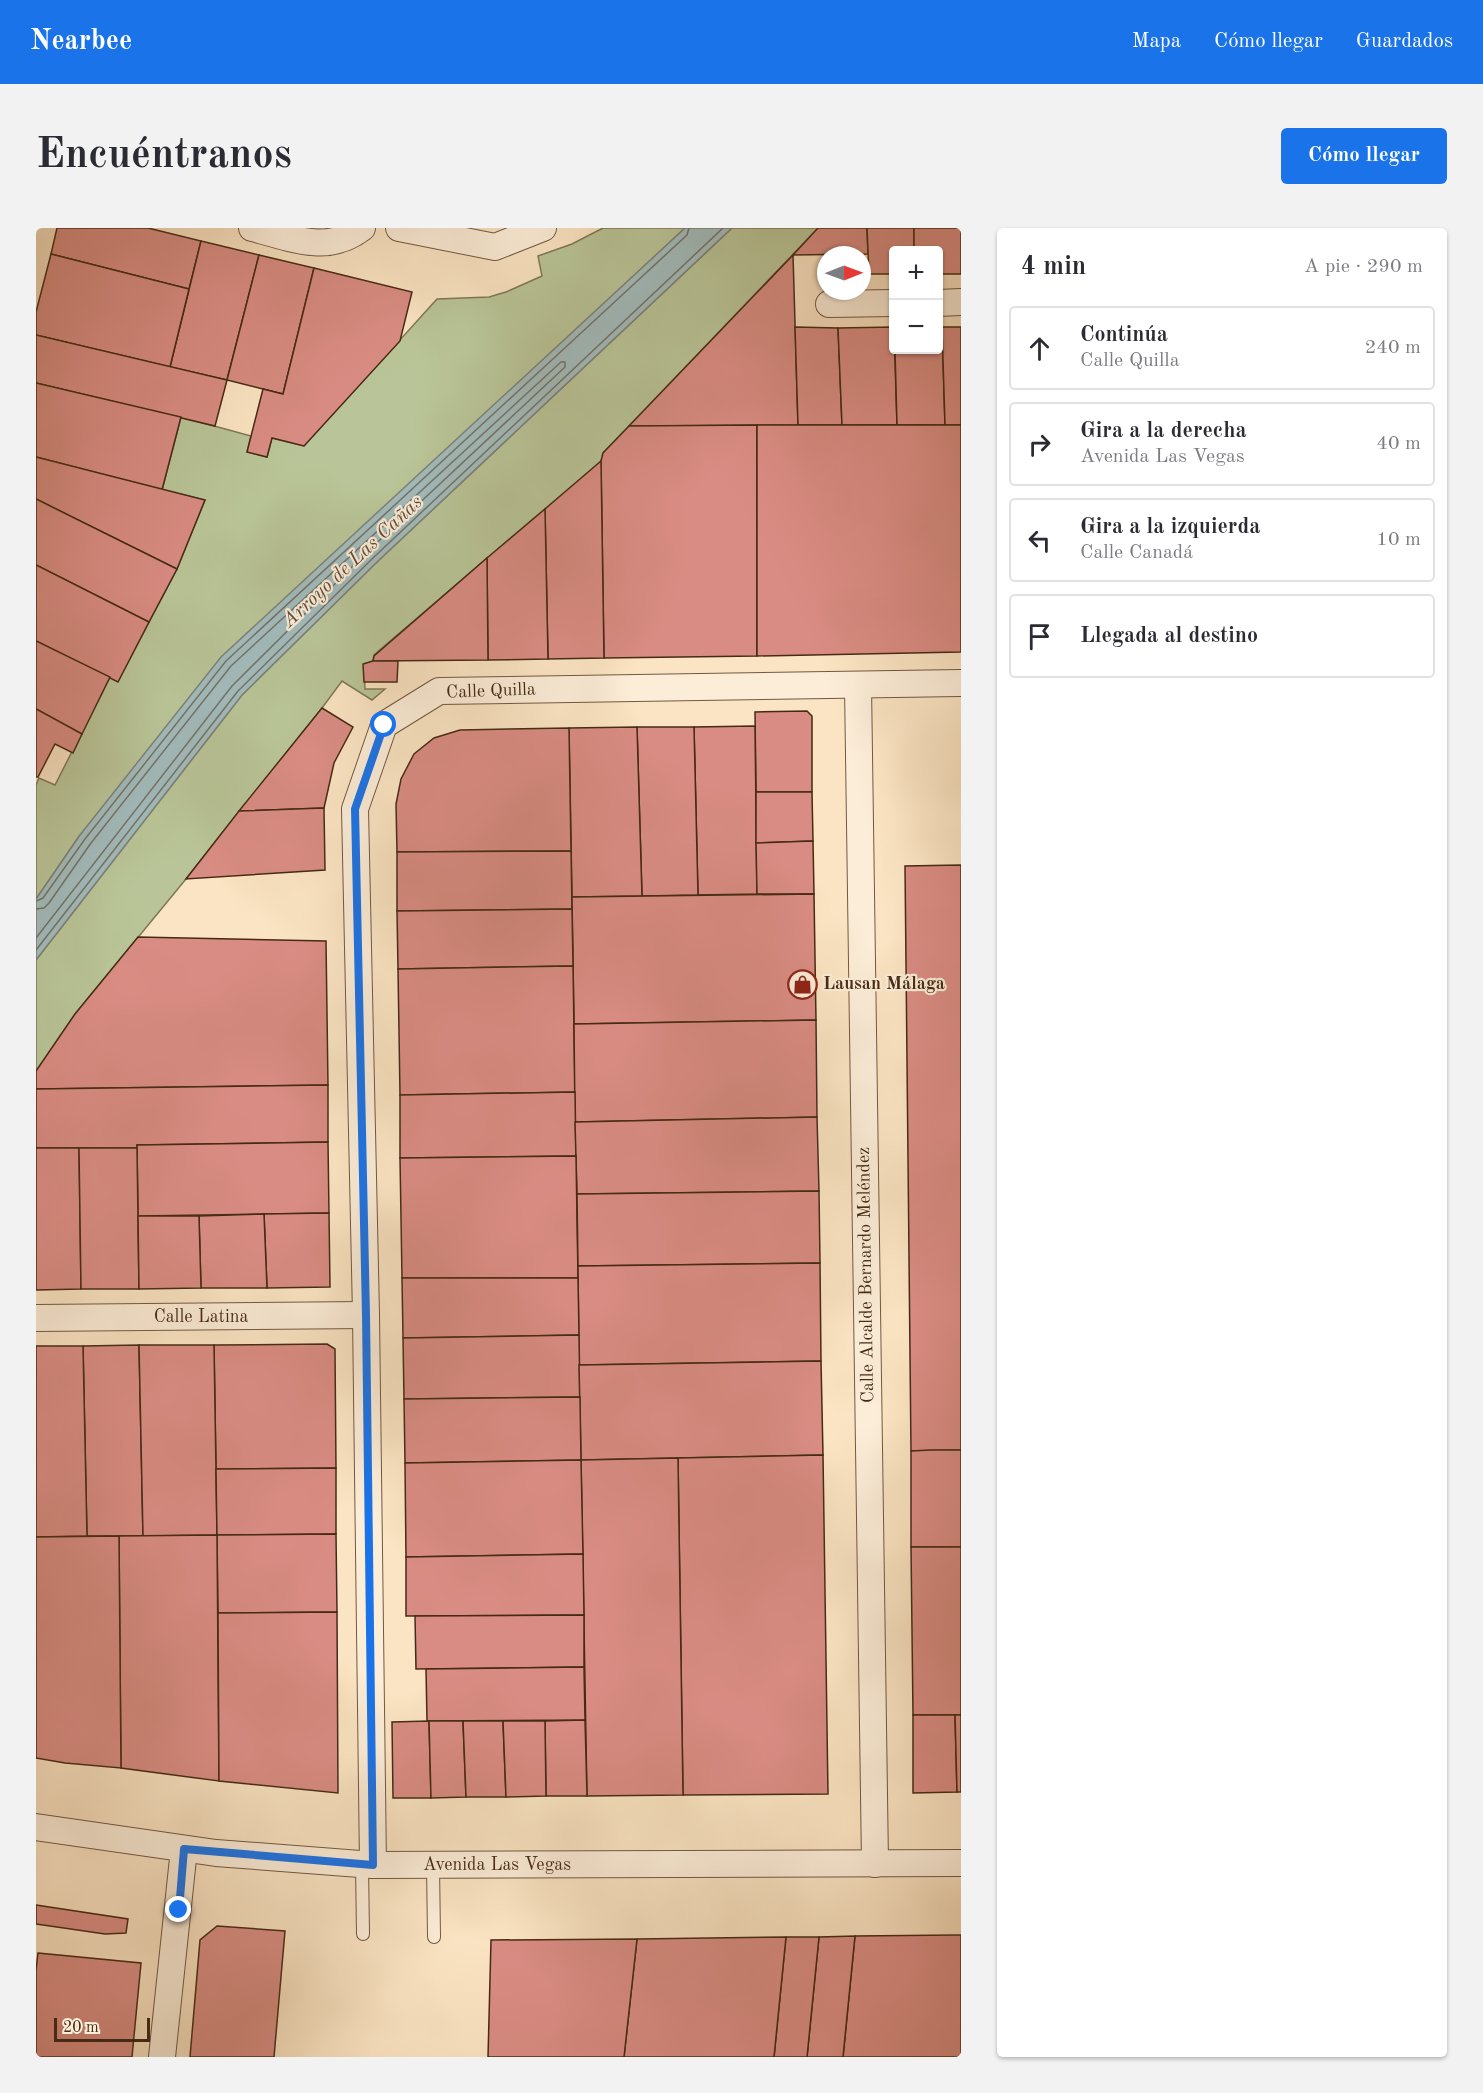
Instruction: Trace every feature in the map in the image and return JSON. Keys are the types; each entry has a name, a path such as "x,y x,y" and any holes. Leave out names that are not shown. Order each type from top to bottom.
{"street":[{"path":"252,228 319,244 350,238 362,228"},
{"path":"399,228 495,247 543,228"},
{"path":"943,303 961,302"},
{"path":"830,304 889,303"},
{"name":"Calle Quilla","path":"368,1865 366,1315 355,809 384,725 440,691 961,683"},
{"name":"Calle Alcalde Bernardo Meléndez","path":"858,685 876,1864"},
{"name":"Calle Latina","path":"36,1318 366,1315"},
{"name":"Avenida Las Vegas","path":"36,1827 184,1849 368,1865 961,1863"},
{"path":"162,2057 184,1849"}],"lane":[{"path":"363,1934 368,1865"},
{"path":"433,1865 434,1937"}],"green space":[{"path":"603,228 685,228 630,280 80,835 36,899 36,785 39,778 55,785 110,677 118,681 177,569 205,500 162,490 181,417 251,436 247,452 267,457 272,438 304,446 437,299 489,297 506,292 542,276 538,256 572,244"},
{"path":"732,228 818,228 603,453 601,461 374,655 373,661 364,664 365,689 385,689 372,700 342,681 186,879 75,1014 36,1071 36,960 242,695 377,562"}],"water":[{"name":"Arroyo de Las Cañas","path":"685,228 732,228 377,562 242,695 36,960 36,899 80,835 221,657"}],"building":[{"path":"57,228 148,228 201,241 189,289 51,254"},
{"path":"818,228 867,228 868,246 817,246 817,255 793,255"},
{"path":"867,228 914,228 914,246 889,246 889,274 871,274 871,246 868,246"},
{"path":"914,228 961,228 961,274 943,274 943,246 914,246"},
{"path":"201,241 259,255 227,380 170,367"},
{"path":"51,254 189,289 170,367 36,335 36,312"},
{"path":"259,255 314,268 283,394 227,380"},
{"path":"793,255 798,425 629,426"},
{"path":"314,268 412,292 400,341 304,446 272,438 267,457 247,452 263,389 283,394"},
{"path":"795,327 838,328 842,425 798,425"},
{"path":"889,327 889,354 895,354 897,425 842,425 838,328"},
{"path":"943,327 961,327 961,425 945,425"},
{"path":"36,335 227,380 215,426 36,383"},
{"path":"895,354 943,354 945,425 897,425"},
{"path":"36,383 181,417 162,490 36,457"},
{"path":"757,425 757,656 604,658 601,461 603,453 629,426"},
{"path":"757,425 961,425 961,652 757,656"},
{"path":"36,457 205,500 177,569 36,499"},
{"path":"601,461 604,658 548,659 545,509"},
{"path":"36,499 177,569 149,622 36,565"},
{"path":"545,509 548,659 488,660 487,558"},
{"path":"487,558 488,660 373,661 374,656"},
{"path":"36,565 149,622 118,682 36,641"},
{"path":"36,641 110,677 82,734 36,709"},
{"path":"373,661 398,661 397,682 364,682 363,664"},
{"path":"322,708 353,727 334,763 324,808 239,811"},
{"path":"36,709 82,734 73,753 55,744 38,777 36,777"},
{"path":"807,711 812,716 812,792 756,792 755,712"},
{"path":"755,726 757,894 698,895 694,727"},
{"path":"637,727 694,727 698,895 642,896"},
{"path":"637,727 642,896 572,897 569,728"},
{"path":"569,728 571,851 397,852 396,804 401,779 414,754 434,738 460,730"},
{"path":"756,792 812,792 813,841 756,843"},
{"path":"324,808 325,870 186,879 239,811"},
{"path":"813,841 814,894 757,894 756,843"},
{"path":"571,851 572,909 397,911 397,852"},
{"path":"961,865 961,1450 911,1451 905,866"},
{"path":"814,894 816,1020 574,1024 572,897"},
{"path":"572,909 573,966 398,969 397,911"},
{"path":"138,937 326,941 328,1085 36,1089 36,1071 75,1014"},
{"path":"573,966 575,1092 400,1095 398,969"},
{"path":"816,1020 817,1117 575,1122 574,1024"},
{"path":"328,1085 328,1142 137,1145 137,1148 36,1148 36,1089"},
{"path":"575,1092 576,1156 400,1158 400,1095"},
{"path":"817,1117 819,1191 577,1194 575,1122"},
{"path":"328,1142 329,1213 138,1216 137,1145"},
{"path":"36,1148 79,1148 81,1289 36,1290"},
{"path":"79,1148 137,1148 139,1289 81,1289"},
{"path":"576,1156 578,1278 402,1278 400,1158"},
{"path":"819,1191 820,1263 578,1266 577,1194"},
{"path":"329,1213 330,1287 267,1288 264,1214"},
{"path":"264,1214 267,1288 201,1288 199,1216"},
{"path":"138,1216 199,1216 201,1288 139,1289"},
{"path":"820,1263 821,1361 579,1365 578,1266"},
{"path":"402,1278 578,1278 579,1335 403,1338"},
{"path":"579,1335 580,1397 404,1399 403,1338"},
{"path":"327,1344 335,1349 336,1468 216,1469 214,1345"},
{"path":"139,1345 143,1536 87,1536 83,1346"},
{"path":"139,1345 214,1345 217,1535 143,1536"},
{"path":"36,1346 83,1346 87,1536 36,1537"},
{"path":"821,1361 823,1455 581,1460 579,1365"},
{"path":"580,1397 581,1460 405,1463 404,1399"},
{"path":"961,1450 961,1547 911,1547 911,1451"},
{"path":"823,1455 828,1794 683,1795 678,1458"},
{"path":"678,1458 683,1795 587,1796 581,1460"},
{"path":"581,1460 583,1554 406,1557 405,1463"},
{"path":"336,1468 336,1534 217,1535 216,1469"},
{"path":"336,1534 337,1612 218,1613 217,1535"},
{"path":"217,1535 219,1781 121,1768 119,1536"},
{"path":"119,1536 121,1768 36,1758 36,1537"},
{"path":"911,1547 961,1547 961,1715 913,1715"},
{"path":"583,1554 584,1615 406,1616 406,1557"},
{"path":"337,1612 338,1793 219,1781 218,1613"},
{"path":"584,1615 584,1667 416,1669 415,1616"},
{"path":"584,1667 585,1720 427,1721 426,1669"},
{"path":"913,1715 955,1715 957,1792 913,1793"},
{"path":"955,1715 961,1715 961,1792 957,1792"},
{"path":"585,1720 587,1796 546,1796 545,1721"},
{"path":"429,1721 431,1798 393,1798 392,1722"},
{"path":"429,1721 463,1721 466,1797 431,1798"},
{"path":"463,1721 503,1721 506,1797 466,1797"},
{"path":"503,1721 545,1721 546,1796 506,1797"},
{"path":"36,1905 128,1919 126,1933 105,1934 36,1924"},
{"path":"217,1926 285,1931 274,2057 190,2057 200,1940"},
{"path":"961,1935 961,2057 843,2057 855,1936"},
{"path":"855,1936 843,2057 807,2057 819,1937"},
{"path":"786,1937 819,1937 807,2057 774,2057"},
{"path":"786,1937 774,2057 624,2057 637,1939"},
{"path":"637,1939 624,2057 488,2057 491,1940"},
{"path":"38,1953 141,1963 132,2057 36,2057"}],"place":[{"name":"Lausan Málaga","path":"802,984"}],"route":[{"path":"179,1910 184,1849 216,1854 373,1865 366,1315 355,809 384,725"}]}
